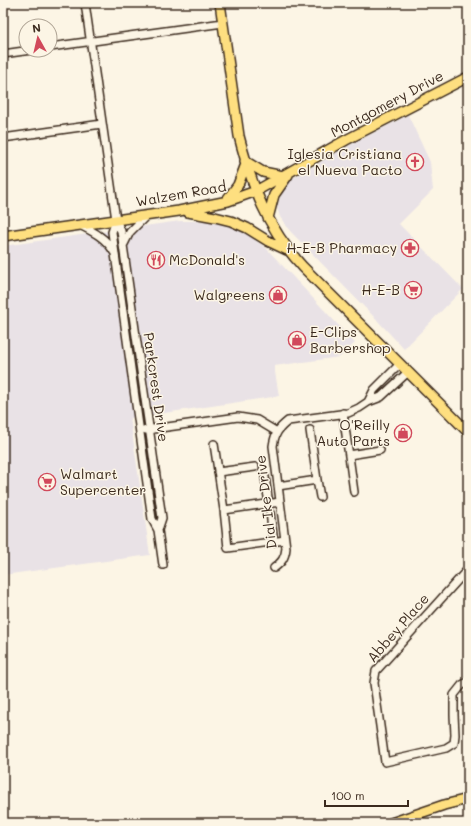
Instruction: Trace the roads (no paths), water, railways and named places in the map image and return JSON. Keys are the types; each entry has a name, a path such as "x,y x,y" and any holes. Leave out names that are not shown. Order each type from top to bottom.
{"main road":[{"path":"220,3 239,136 256,191 268,218 288,251 468,432"},
{"name":"Montgomery Drive","path":"256,191 346,140 468,77"},
{"path":"246,162 262,172 287,174 274,195 268,218"},
{"path":"225,202 238,185 246,162"},
{"name":"Walzem Road","path":"3,236 179,211 225,202 256,191"},
{"path":"179,211 216,217 231,222 247,228 288,251"},
{"path":"391,823 468,798"}],"street":[{"name":"Parkcrest Drive","path":"86,3 116,220 121,231 124,246 162,518 158,530"},
{"path":"58,46 223,24"},
{"path":"3,54 18,52"},
{"path":"3,138 102,124"},
{"path":"124,246 126,237 146,216"},
{"name":"Parkcrest Drive","path":"116,220 112,232 115,254 152,519 158,530 163,564"},
{"name":"Parkcrest Drive","path":"80,225 103,238 115,254"},
{"path":"368,402 374,390 400,364"},
{"path":"140,431 238,417 257,420 277,432 280,427 288,422 343,413 359,408 368,402 381,397 408,372"},
{"path":"343,413 354,492"},
{"path":"310,430 320,497"},
{"name":"Dial Ike Drive","path":"274,568 282,562 286,555 273,446 274,436 277,432"},
{"path":"214,444 228,548 285,540"},
{"path":"349,454 380,450"},
{"path":"218,472 255,467"},
{"path":"265,477 269,504"},
{"path":"278,486 317,480"},
{"path":"224,510 280,502"},
{"path":"270,513 274,542"},
{"path":"152,519 162,518"},
{"name":"Abbey Place","path":"468,569 376,671 374,683 385,762 456,745 454,695 462,685 468,682"}],"place":[{"name":"Iglesia Cristiana el Nueva Pacto","path":"415,162"},
{"name":"H-E-B Pharmacy","path":"410,248"},
{"name":"McDonald's","path":"156,260"},
{"name":"H-E-B","path":"413,290"},
{"name":"Walgreens","path":"278,295"},
{"name":"E-Clips Barbershop","path":"297,340"},
{"name":"O'Reilly Auto Parts","path":"403,433"},
{"name":"Walmart Supercenter","path":"47,482"}]}
